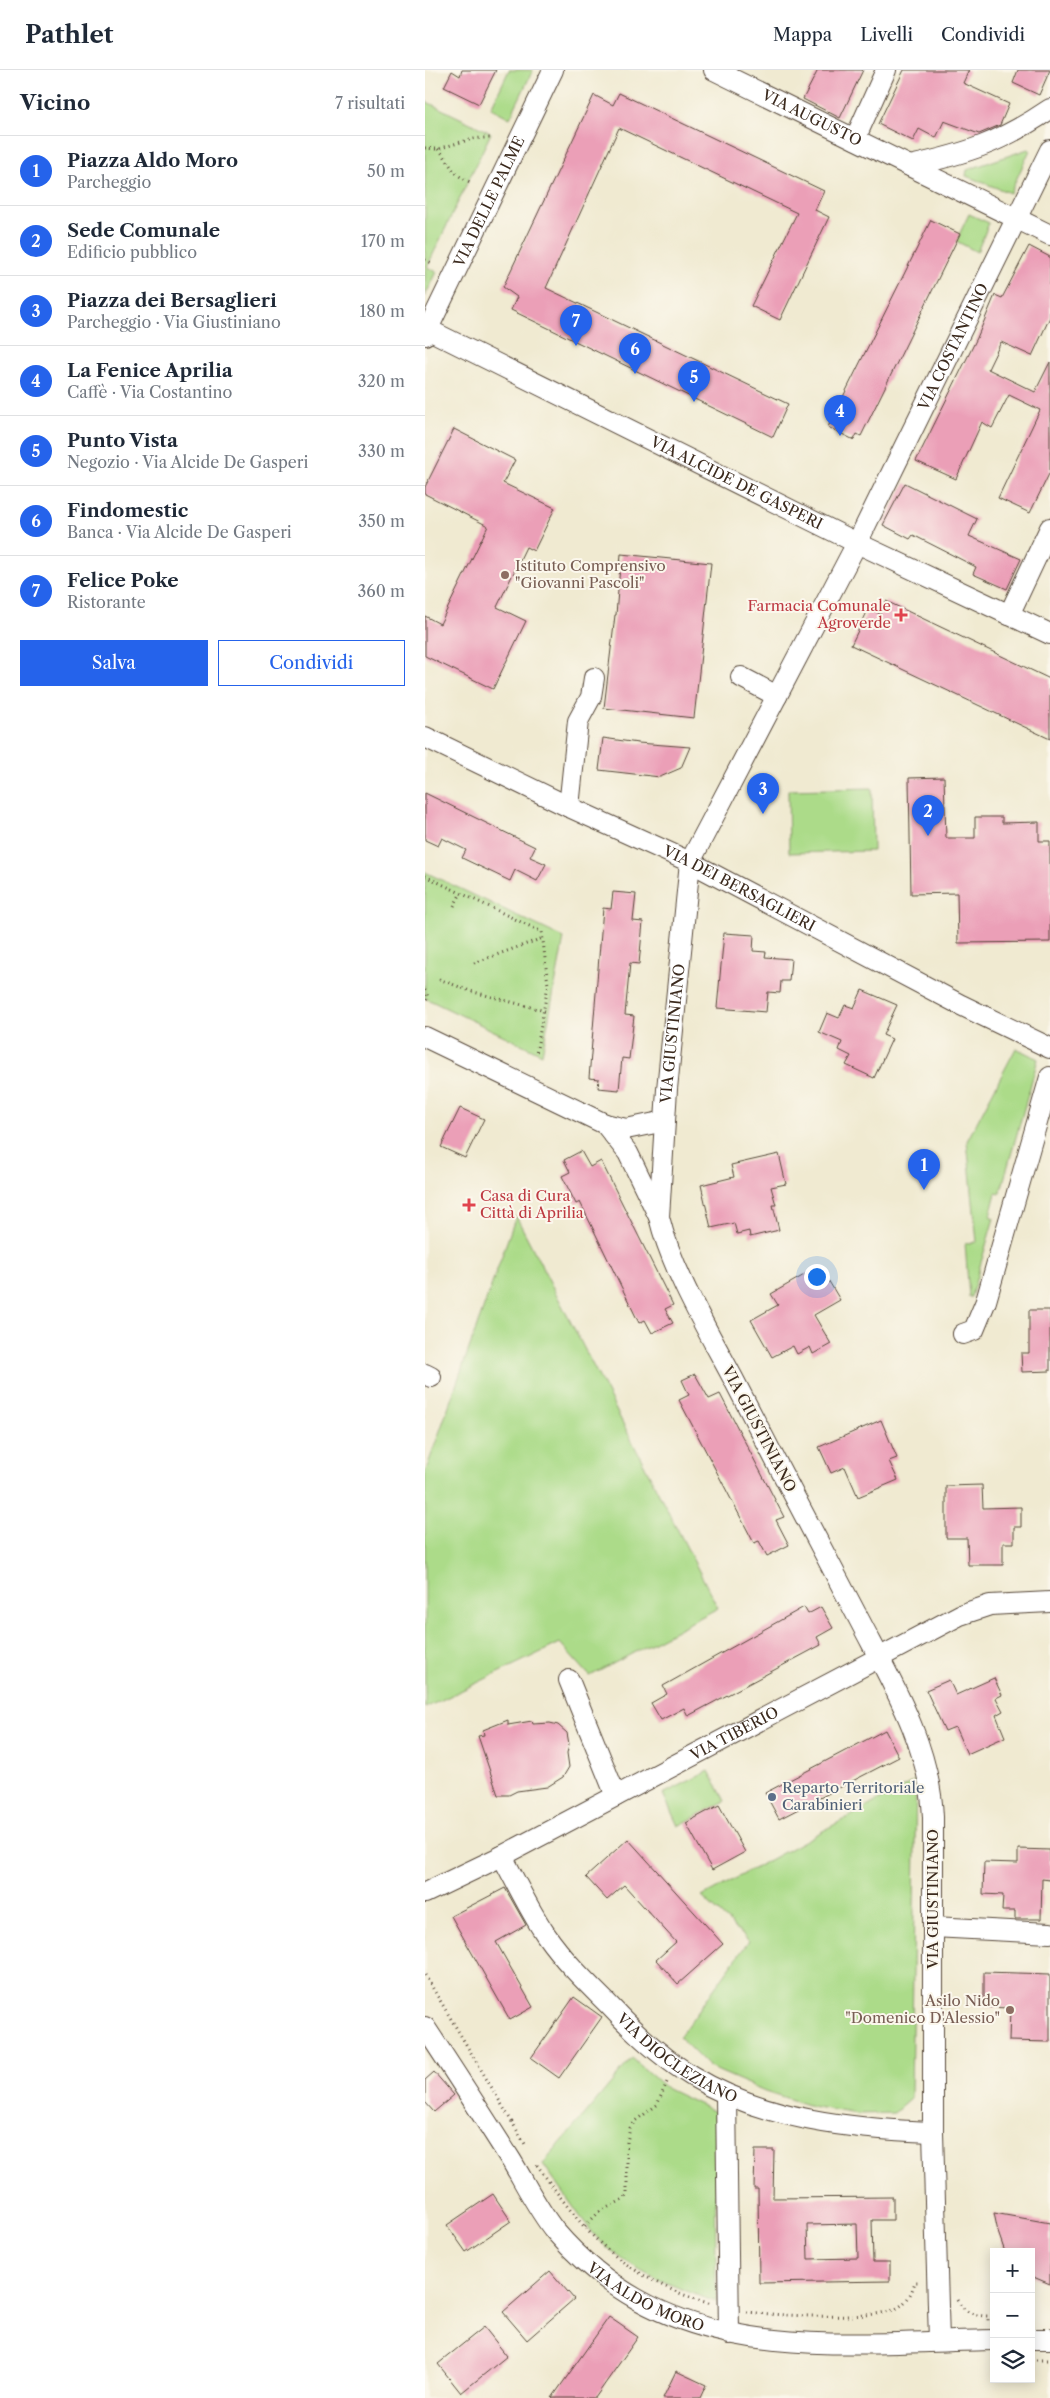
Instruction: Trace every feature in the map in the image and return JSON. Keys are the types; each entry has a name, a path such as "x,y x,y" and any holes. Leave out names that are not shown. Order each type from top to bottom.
{"street":[{"name":"VIA DELLE PALME","path":"426,331 553,70"},
{"name":"VIA AUGUSTO","path":"713,70 1050,235"},
{"path":"855,139 886,70"},
{"path":"910,166 968,152 989,144 1012,133 1050,109"},
{"name":"VIA COSTANTINO","path":"857,543 1018,219 1050,150"},
{"name":"VIA ALCIDE DE GASPERI","path":"426,331 857,543 1050,634"},
{"path":"1009,615 1050,528"},
{"name":"VIA GIUSTINIANO","path":"857,543 691,862 665,1122 659,1217 664,1237 704,1323 879,1657 917,1738 929,1774 933,1817 933,2132 939,2341"},
{"path":"741,677 777,696"},
{"path":"569,807 578,721 591,697 594,678"},
{"name":"VIA DEI BERSAGLIERI","path":"425,737 569,807 691,862 961,1005 1050,1048"},
{"path":"425,1037 605,1124 626,1129 665,1122"},
{"path":"963,1334 974,1330 986,1301 1050,1077"},
{"path":"605,1124 627,1153 659,1217"},
{"name":"VIA TIBERIO","path":"425,1892 502,1856 971,1610 1001,1603 1050,1602"},
{"path":"569,1680 616,1796"},
{"name":"VIA DIOCLEZIANO","path":"502,1856 537,1921 562,1955 626,2023 675,2065 703,2083 727,2094 781,2112 832,2124 872,2129 933,2132"},
{"path":"933,1927 1050,1933"},
{"name":"VIA ALDO MORO","path":"425,2027 554,2230 599,2274 625,2293 670,2316 729,2334 801,2342 990,2340"},
{"path":"727,2094 729,2334"},
{"path":"1035,2339 1050,2339"}],"path":[{"path":"425,148 438,149 476,138 491,138"},
{"path":"438,149 445,156 449,167 456,176 470,182"},
{"path":"425,260 432,263"},
{"path":"425,876 542,932 547,985 545,1010 536,1054"},
{"path":"454,906 461,893"},
{"path":"474,962 543,938"},
{"path":"439,979 470,991 545,1010"},
{"path":"425,990 428,997 425,1003"},
{"path":"425,1975 529,2150"},
{"path":"585,2226 599,2212 624,2199 627,2195 627,2142 630,2128 635,2121 657,2105 675,2065"},
{"path":"533,2158 594,2238 625,2264 679,2292 729,2309 805,2316 879,2314 899,2308 907,2300 915,2282 952,2282 954,2295 963,2308 971,2313 988,2316 991,2338"},
{"path":"1035,2360 1050,2360"}],"green space":[{"path":"509,70 533,70 510,118 491,108"},
{"path":"425,101 491,133 427,267 437,272 425,296"},
{"path":"1028,149 1030,150 1010,193 966,176 967,170"},
{"path":"969,214 989,223 977,252 956,241"},
{"path":"872,788 873,851 789,853 788,790"},
{"path":"425,872 564,938 542,1054 425,998"},
{"path":"1016,1048 1038,1059 1000,1194 996,1193 990,1216 994,1218 971,1297 969,1297 965,1243 977,1242 967,1141"},
{"path":"516,1216 718,1608 590,1676 560,1643 425,1708 425,1473"},
{"path":"709,1771 725,1801 678,1826 663,1794"},
{"path":"916,1780 911,2098 894,2113 857,2114 811,2106 765,2091 709,2067 679,2037 749,1941 702,1897"},
{"path":"632,2058 667,2089 715,2112 716,2302 650,2275 605,2245 593,2233 543,2164"}],"building":[{"path":"462,70 496,70 479,104 444,87 452,71 460,76"},
{"path":"818,70 863,70 840,118 803,99"},
{"path":"904,70 969,70 963,83 1009,104 1000,125 979,134 944,121 936,138 919,129 913,141 878,124"},
{"path":"1018,70 1050,70 1039,95 1013,83"},
{"path":"619,93 824,191 815,210 829,217 780,320 751,306 797,213 619,128 546,288 788,404 773,437 511,310 517,297 503,287 594,95 613,105"},
{"path":"931,220 960,234 861,436 857,434 854,440 828,427"},
{"path":"1029,246 1050,257 1050,317 1032,356 1001,342 988,369 1035,392 1050,362 1050,472 1030,513 998,498 1040,410 1009,395 992,428 982,422 956,479 916,461 977,338 995,295 1002,298"},
{"path":"454,429 515,460 503,483 555,508 534,551 526,547 497,607 526,621 493,689 425,656 425,616 440,624 488,526 425,494 425,487"},
{"path":"905,483 977,519 969,536 1021,559 1007,589 973,574 976,567 913,535 910,539 883,525"},
{"path":"621,554 711,563 694,718 604,708 616,615"},
{"path":"886,601 1050,679 1050,739 851,645 869,608 880,614"},
{"path":"603,738 690,747 681,768 660,777 599,770"},
{"path":"944,777 946,838 975,838 975,817 1002,817 1002,823 1039,822 1039,841 1050,841 1050,942 958,943 957,893 911,894 909,778"},
{"path":"425,793 535,847 530,857 546,864 537,881 515,870 510,881 462,858 466,850 442,838 438,846 425,840"},
{"path":"613,892 636,894 633,921 643,922 639,964 630,963 625,1015 634,1016 629,1059 622,1058 619,1090 598,1088 599,1079 589,1078 603,908 611,909"},
{"path":"724,933 754,935 753,951 766,952 765,957 791,959 789,981 781,981 780,993 768,992 766,1012 717,1008"},
{"path":"862,990 897,1005 883,1035 892,1039 874,1078 846,1065 851,1056 839,1050 842,1042 819,1032 827,1013 839,1018 845,1005 854,1008"},
{"path":"460,1108 484,1119 465,1158 441,1147"},
{"path":"581,1151 590,1167 601,1161 673,1305 665,1309 673,1323 652,1333 645,1320 639,1323 580,1202 576,1204 562,1176 570,1172 564,1160"},
{"path":"779,1154 786,1184 771,1187 776,1205 773,1205 779,1230 750,1237 749,1231 737,1234 734,1223 711,1228 701,1185 734,1177 731,1165"},
{"path":"820,1266 840,1300 814,1315 831,1344 813,1354 810,1347 797,1354 793,1346 772,1357 751,1320 778,1305 771,1294"},
{"path":"1029,1310 1050,1310 1050,1371 1022,1372 1021,1353 1029,1353"},
{"path":"695,1374 709,1399 720,1394 784,1517 776,1520 789,1545 767,1556 759,1541 754,1543 679,1400 689,1395 682,1380"},
{"path":"881,1420 897,1458 889,1461 898,1480 858,1497 845,1467 831,1473 819,1447"},
{"path":"982,1485 983,1508 1021,1507 1021,1527 1014,1527 1014,1543 1003,1543 1003,1565 968,1565 967,1538 946,1538 946,1486"},
{"path":"804,1607 808,1614 821,1607 833,1628 817,1637 821,1645 688,1716 684,1708 661,1720 651,1703 667,1694 663,1686"},
{"path":"994,1678 1002,1695 996,1698 1003,1711 996,1715 1005,1737 967,1754 955,1727 945,1731 926,1690 949,1680 956,1695"},
{"path":"508,1720 508,1725 532,1721 533,1724 550,1723 558,1725 567,1733 569,1767 563,1777 547,1787 517,1791 509,1795 498,1795 478,1736 484,1735 483,1730"},
{"path":"885,1730 899,1757 779,1819 765,1793"},
{"path":"719,1805 745,1852 712,1870 686,1823"},
{"path":"628,1839 723,1944 678,1984 656,1960 676,1942 624,1885 607,1900 586,1877"},
{"path":"1018,1849 1050,1850 1050,1880 1042,1879 1041,1919 1015,1919 1015,1911 1002,1911 1003,1895 983,1894 984,1862 1018,1863"},
{"path":"505,1888 526,1925 496,1942 533,2007 510,2020 451,1916"},
{"path":"984,1972 1050,1974 1050,2042 1009,2041 1010,2008 984,2007"},
{"path":"574,1997 602,2017 559,2078 531,2058"},
{"path":"434,2072 454,2095 434,2112 425,2102 425,2080"},
{"path":"755,2150 774,2150 773,2198 893,2197 893,2220 872,2220 873,2262 890,2262 890,2281 759,2283 758,2189 754,2189","holes":["857,2224 858,2258 808,2259 807,2225"]},
{"path":"493,2194 511,2221 466,2252 447,2225"},
{"path":"994,2213 1050,2223 1050,2284 1035,2278 1035,2248 1004,2248"},
{"path":"550,2271 574,2299 527,2340 503,2312"},
{"path":"609,2317 638,2337 595,2398 552,2398"},
{"path":"484,2327 507,2356 461,2393 438,2364"},
{"path":"676,2371 706,2385 700,2398 663,2398"}],"place":[{"name":"Felice Poke","path":"576,346"},
{"name":"Findomestic","path":"635,374"},
{"name":"Punto Vista","path":"694,402"},
{"name":"La Fenice Aprilia","path":"840,436"},
{"name":"Istituto Comprensivo \"Giovanni Pascoli\"","path":"505,575"},
{"name":"Farmacia Comunale Agroverde","path":"901,615"},
{"name":"Piazza dei Bersaglieri","path":"763,814"},
{"name":"Sede Comunale","path":"928,836"},
{"name":"Piazza Aldo Moro","path":"924,1190"},
{"name":"Casa di Cura Città di Aprilia","path":"469,1205"},
{"name":"Reparto Territoriale Carabinieri","path":"772,1797"},
{"name":"Asilo Nido \"Domenico D'Alessio\"","path":"1010,2010"}]}
